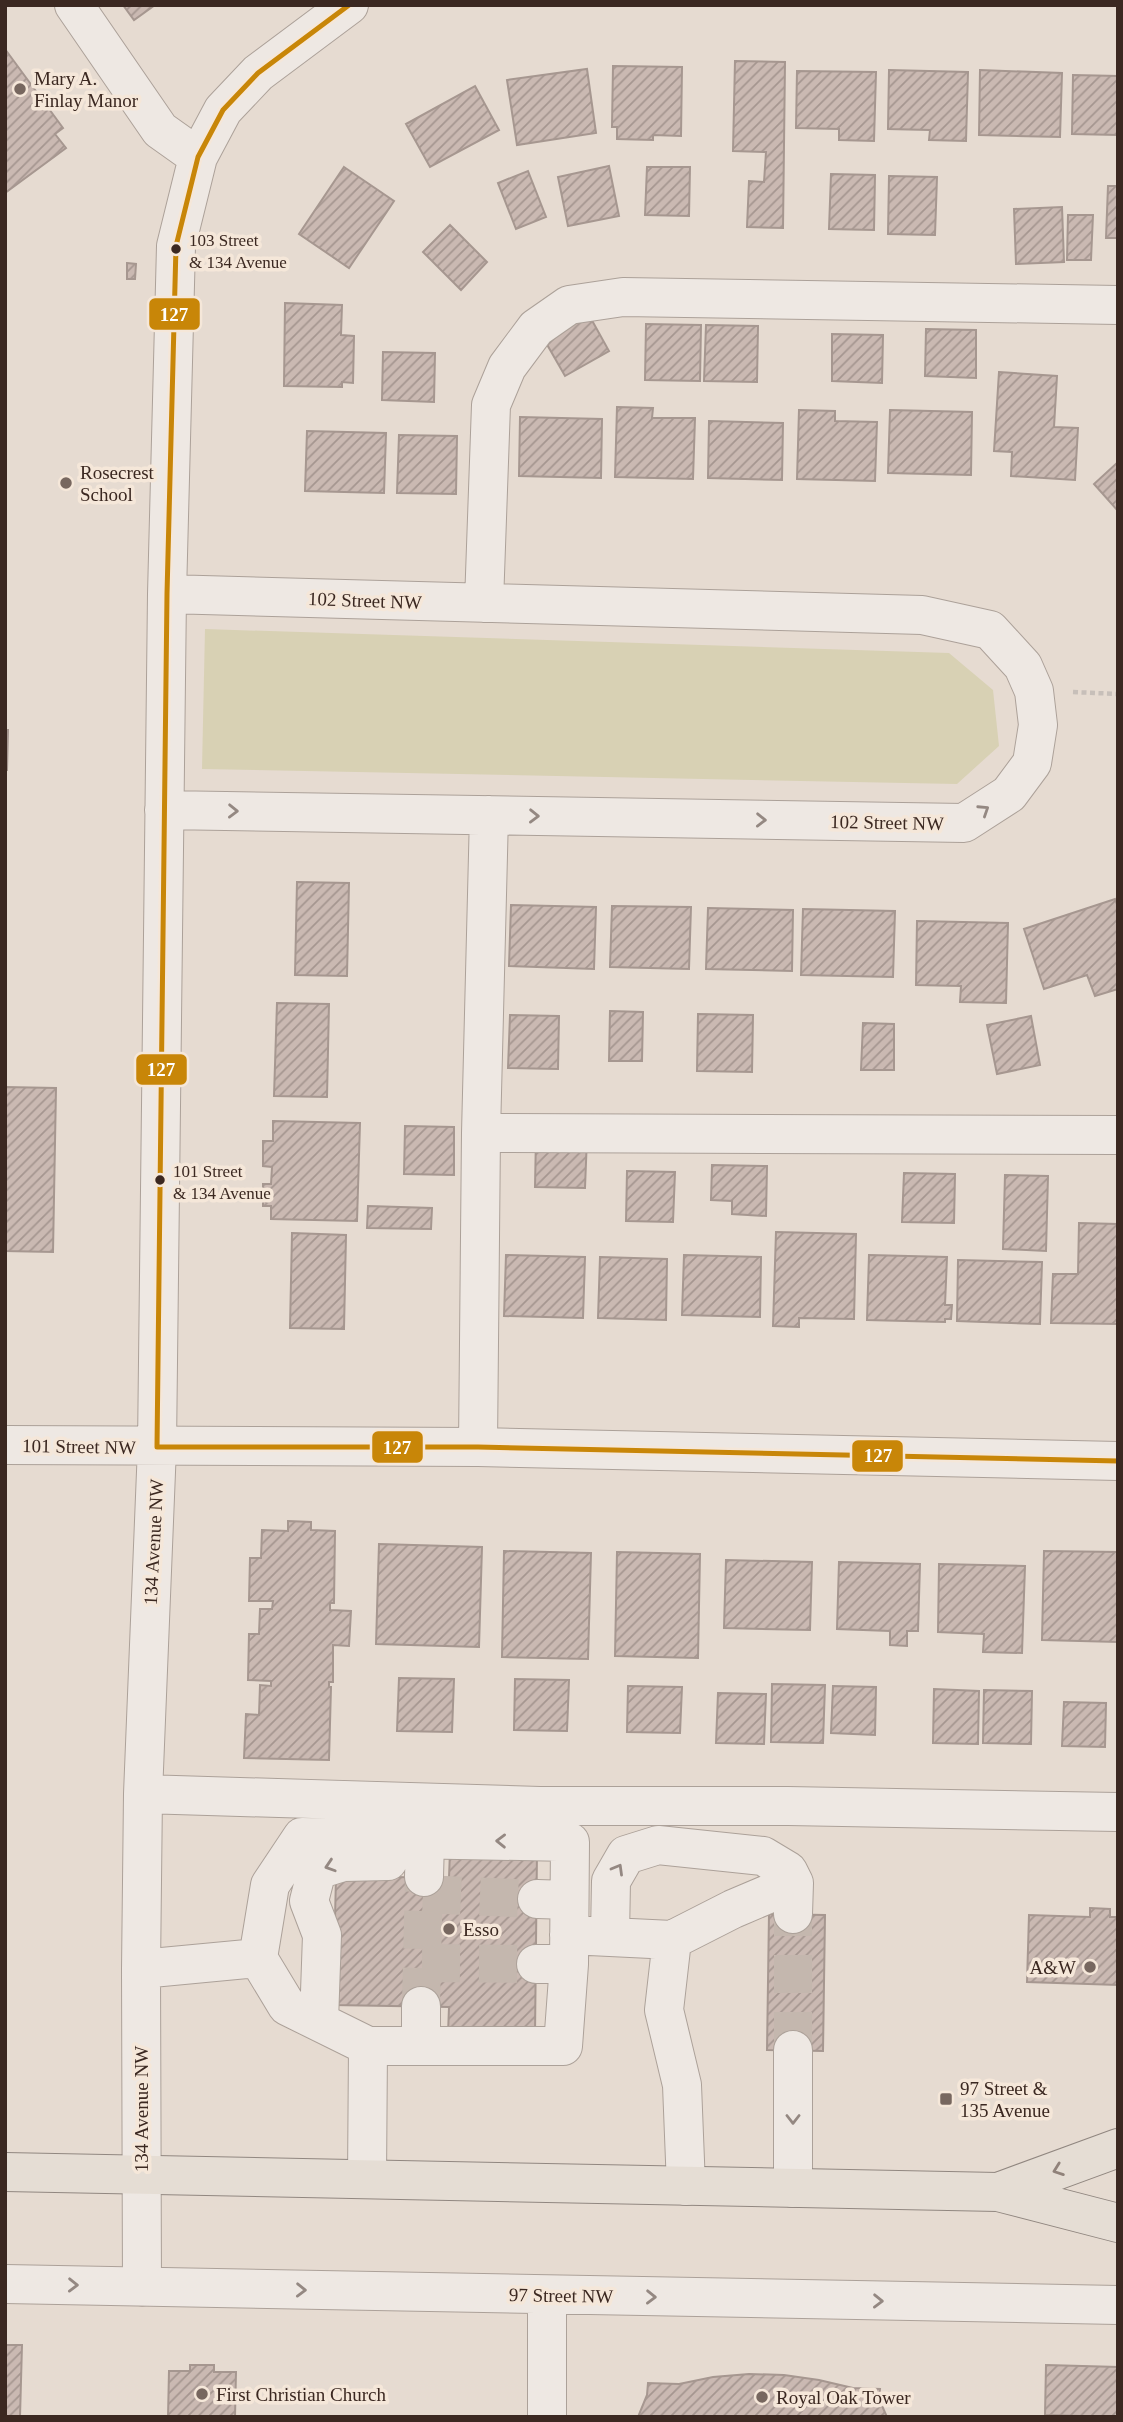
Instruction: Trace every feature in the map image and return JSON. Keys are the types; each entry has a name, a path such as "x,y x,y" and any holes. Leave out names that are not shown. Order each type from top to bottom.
{"main road":[{"path":"998,2192 1118,2148"},
{"path":"5,2172 998,2192 1118,2223"}],"street":[{"path":"74,5 160,130 198,157"},
{"name":"134 Avenue NW","path":"142,2287 143,1794 157,1447 167,594 176,246 198,157 223,110 258,73 349,5"},
{"path":"484,603 491,405 507,367 536,328 569,305 623,297 1118,305"},
{"name":"102 Street NW","path":"164,810 964,823 1009,794 1032,763 1038,724 1034,691 1023,666 990,630 922,615 167,594"},
{"path":"478,1447 481,1133 489,815"},
{"path":"481,1133 1118,1135"},
{"name":"101 Street NW","path":"5,1445 478,1447 1118,1461"},
{"path":"143,1794 540,1806 788,1806 1118,1812"},
{"path":"319,2021 322,1935 309,1901 317,1870 343,1862 391,1861 421,1853 570,1842 556,1932 563,2046 368,2046 287,2006 258,1958 270,1885 302,1837 421,1853"},
{"path":"556,1932 610,1936 672,1940 733,1909 793,1899 788,1871 764,1856 658,1844 626,1855 611,1881 610,1936"},
{"path":"672,1940 664,2010 682,2085 686,2186"},
{"path":"141,1969 258,1958"},
{"path":"421,2006 421,2046"},
{"path":"367,2179 368,2046"},
{"path":"793,2050 793,2188"},
{"name":"97 Street NW","path":"5,2284 1118,2305"},
{"path":"547,2295 547,2417"}],"shaded area":[{"path":"205,629 949,653 993,690 999,746 957,784 202,769"}],"building":[{"path":"123,5 155,5 134,20"},
{"name":"Mary A. Finlay Manor","path":"5,49 63,128 55,134 66,148 5,193"},
{"path":"735,61 785,62 783,228 747,227 749,181 764,182 766,152 733,151"},
{"path":"613,66 682,67 681,136 653,135 653,140 617,139 617,127 612,127"},
{"path":"587,69 596,133 517,145 507,80"},
{"path":"889,70 968,72 966,141 929,140 930,130 888,129"},
{"path":"980,70 1062,73 1060,137 979,135"},
{"path":"797,71 876,72 874,141 839,140 839,129 796,128"},
{"path":"1073,75 1118,76 1118,135 1072,134"},
{"path":"475,86 499,130 430,167 406,124"},
{"path":"609,166 619,216 568,226 558,177"},
{"path":"344,167 394,201 349,268 299,234"},
{"path":"647,167 690,167 689,216 645,215"},
{"path":"528,171 546,217 516,229 498,183"},
{"path":"831,174 875,175 874,230 829,229"},
{"path":"889,176 937,177 935,235 888,234"},
{"path":"1108,186 1118,186 1118,238 1106,238"},
{"path":"1062,207 1064,262 1016,264 1014,209"},
{"path":"1068,215 1093,215 1091,260 1067,260"},
{"path":"450,225 487,262 461,290 423,252"},
{"path":"127,263 136,264 135,279 127,279"},
{"path":"285,303 342,305 341,335 354,336 353,383 342,382 342,387 284,386"},
{"path":"589,315 609,351 565,376 545,341"},
{"path":"646,324 701,325 700,381 645,380"},
{"path":"706,325 758,326 757,382 704,381"},
{"path":"926,329 976,330 976,378 925,376"},
{"path":"832,334 883,335 882,383 832,381"},
{"path":"383,352 435,353 434,402 382,400"},
{"path":"999,372 1057,376 1054,427 1078,428 1075,480 1011,476 1012,452 994,451"},
{"path":"617,407 653,408 652,418 695,418 693,479 615,477"},
{"path":"799,410 835,411 835,421 877,422 875,481 797,479"},
{"path":"890,410 972,412 971,475 888,473"},
{"path":"520,417 602,419 601,478 519,476"},
{"path":"709,421 783,423 782,480 708,478"},
{"path":"307,431 386,433 384,493 305,491"},
{"path":"399,435 457,436 456,494 397,493"},
{"path":"1118,462 1118,511 1094,484"},
{"path":"5,730 8,730 7,770 5,770"},
{"path":"297,882 349,883 347,976 295,975"},
{"path":"1115,899 1118,907 1118,989 1095,996 1087,975 1044,989 1024,929"},
{"path":"511,905 596,907 594,969 509,966"},
{"path":"612,906 691,907 689,969 610,967"},
{"path":"708,908 793,910 792,971 706,969"},
{"path":"803,909 895,911 893,977 801,975"},
{"path":"917,921 1008,923 1006,1003 960,1002 961,986 916,985"},
{"path":"277,1003 329,1004 327,1097 274,1096"},
{"path":"610,1011 643,1012 642,1061 609,1061"},
{"path":"698,1014 753,1015 752,1072 697,1071"},
{"path":"510,1015 559,1016 558,1069 508,1068"},
{"path":"1031,1016 1040,1065 997,1074 987,1025"},
{"path":"863,1023 894,1024 894,1070 861,1070"},
{"path":"5,1087 56,1088 53,1252 5,1251"},
{"path":"273,1121 360,1123 357,1221 271,1219 271,1206 263,1206 263,1184 271,1184 272,1167 263,1166 263,1141 273,1141"},
{"path":"405,1126 454,1127 454,1175 404,1174"},
{"path":"536,1136 587,1137 585,1188 535,1187"},
{"path":"712,1165 767,1166 766,1216 732,1214 732,1201 711,1200"},
{"path":"627,1171 675,1172 673,1222 626,1221"},
{"path":"904,1173 955,1174 954,1223 902,1222"},
{"path":"1005,1175 1048,1176 1046,1251 1003,1249"},
{"path":"368,1206 432,1208 431,1229 367,1228"},
{"path":"1079,1223 1118,1224 1118,1324 1051,1323 1053,1274 1078,1274"},
{"path":"776,1232 856,1234 854,1319 799,1318 799,1327 773,1326"},
{"path":"292,1233 346,1235 344,1329 290,1328"},
{"path":"506,1255 585,1257 583,1318 504,1316"},
{"path":"684,1255 761,1257 760,1317 682,1315"},
{"path":"869,1255 947,1257 945,1305 952,1305 951,1319 945,1319 945,1322 867,1320"},
{"path":"600,1257 667,1259 666,1320 598,1318"},
{"path":"958,1260 1042,1262 1040,1324 957,1321"},
{"path":"288,1521 311,1522 311,1530 335,1531 334,1603 330,1603 330,1610 351,1611 349,1646 333,1645 333,1682 329,1682 329,1760 244,1758 246,1714 259,1715 260,1685 271,1686 271,1681 248,1680 249,1634 259,1634 260,1609 272,1609 273,1601 249,1601 250,1558 261,1558 262,1530 288,1531"},
{"path":"379,1544 482,1547 479,1647 376,1644"},
{"path":"504,1551 591,1553 588,1659 502,1657"},
{"path":"1044,1551 1118,1552 1118,1642 1042,1640"},
{"path":"617,1552 700,1554 698,1658 615,1656"},
{"path":"726,1560 812,1562 810,1630 724,1628"},
{"path":"839,1562 920,1564 918,1631 907,1631 907,1646 890,1645 890,1631 837,1629"},
{"path":"939,1564 1025,1566 1022,1653 983,1652 984,1634 938,1632"},
{"path":"399,1678 454,1679 452,1732 397,1731"},
{"path":"515,1679 569,1680 567,1731 514,1730"},
{"path":"772,1684 825,1685 823,1743 771,1742"},
{"path":"628,1686 682,1687 680,1733 627,1732"},
{"path":"833,1686 876,1687 875,1735 831,1733"},
{"path":"934,1689 979,1691 978,1744 933,1743"},
{"path":"984,1690 1032,1691 1031,1744 983,1743"},
{"path":"718,1693 766,1694 764,1744 716,1743"},
{"path":"1064,1702 1106,1703 1105,1747 1062,1746"},
{"path":"450,1851 537,1852 535,2035 448,2034 449,2007 333,2005 336,1876 449,1878"},
{"path":"1090,1908 1110,1909 1110,1917 1118,1917 1118,1985 1027,1982 1029,1915 1090,1917"},
{"path":"769,1914 825,1915 823,2051 767,2050"},
{"path":"5,2345 22,2345 20,2417 5,2417"},
{"name":"First Christian Church","path":"190,2365 214,2365 214,2372 236,2372 235,2417 168,2417 169,2371 190,2371"},
{"path":"1046,2365 1118,2367 1118,2417 1045,2415"},
{"name":"Royal Oak Tower","path":"784,2375 853,2388 880,2389 879,2399 887,2417 638,2417 647,2395 648,2383 679,2384 713,2377"}],"tunnel":[{"path":"421,2006 424,1877"},
{"path":"423,1894 537,1899"},
{"path":"793,1914 793,2050"},
{"path":"422,1963 536,1964"}],"transit line":[{"name":"127","path":"157,1447 167,594 176,246 198,157 223,110 258,73 349,5"},
{"name":"127","path":"157,1447 478,1447 1118,1461"}],"place":[{"name":"Mary A. Finlay Manor","path":"20,89"},
{"name":"103 Street & 134 Avenue","path":"176,249"},
{"name":"Rosecrest School","path":"66,483"},
{"name":"101 Street & 134 Avenue","path":"160,1180"},
{"name":"Esso","path":"449,1929"},
{"name":"A&W","path":"1090,1967"},
{"name":"97 Street & 135 Avenue","path":"946,2099"},
{"name":"First Christian Church","path":"202,2394"},
{"name":"Royal Oak Tower","path":"762,2397"}]}
